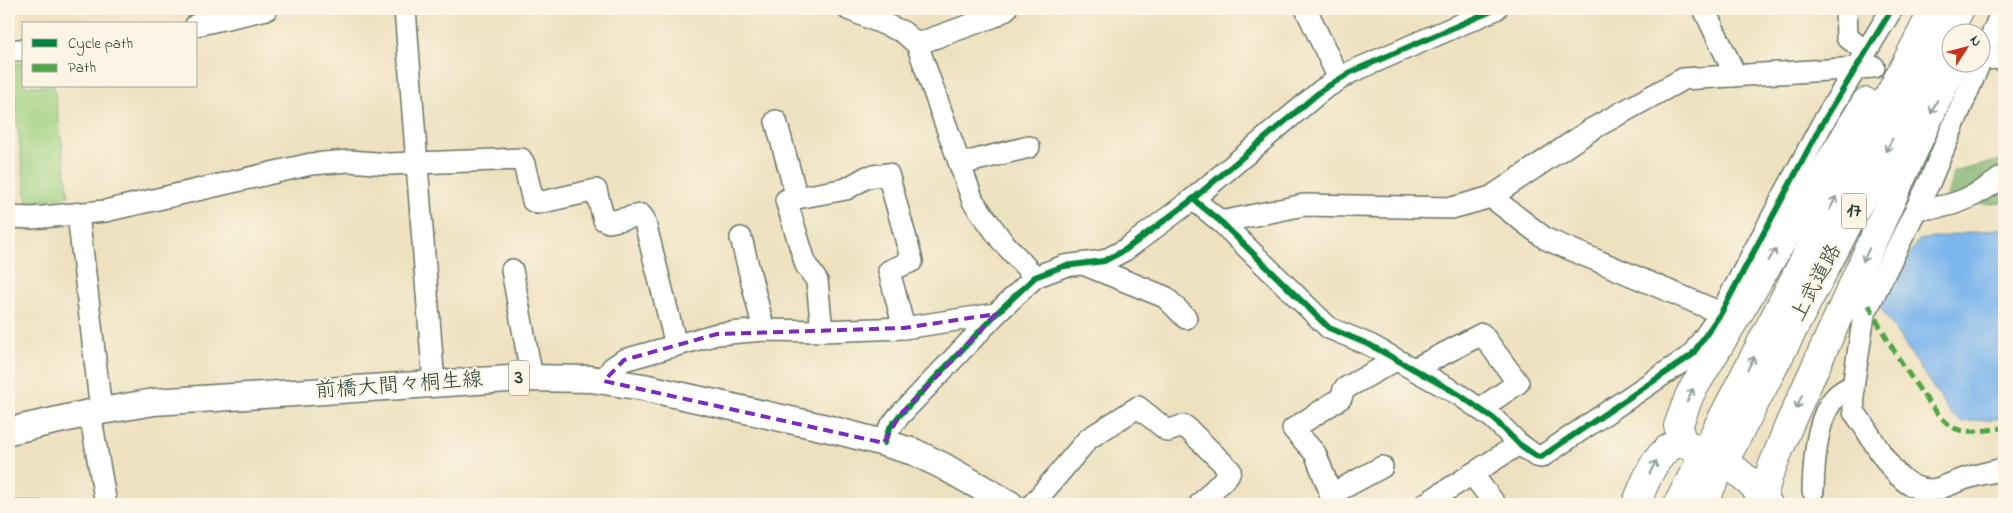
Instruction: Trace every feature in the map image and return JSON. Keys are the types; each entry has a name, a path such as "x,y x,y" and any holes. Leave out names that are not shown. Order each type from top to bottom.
{"highway":[{"path":"1636,504 1658,456 1672,445 1688,445 1678,426 1690,394 1922,9"},
{"name":"上武道路","path":"1678,504 1934,9"},
{"name":"上武道路","path":"1702,504 1960,9"},
{"path":"1973,22 1979,9"},
{"path":"1766,500 1769,476 1796,408 1949,72"},
{"path":"1736,472 1751,483 1766,500"}],"main road":[{"name":"前橋大間々桐生線","path":"9,431 95,412 154,402 562,377 604,381 826,428 884,443 914,452 936,462 1010,504"}],"street":[{"path":"198,24 219,14 268,9"},
{"path":"405,9 434,384"},
{"path":"848,9 903,32 917,44 974,201 1002,241 1035,277"},
{"path":"917,44 995,16 1006,9"},
{"path":"1306,9 1339,80"},
{"path":"884,443 889,428 899,416 996,314 1035,277 1064,266 1104,261 1125,250 1193,198 1322,90 1351,72 1496,9"},
{"path":"1704,9 1732,68 1733,76"},
{"path":"1846,9 1847,37 1865,62"},
{"path":"1193,198 1221,222 1329,328 1370,345 1480,409 1494,418 1519,444 1540,457 1692,355 1720,313 1822,124 1865,62 1892,9"},
{"path":"1990,40 2003,9"},
{"path":"9,50 22,50"},
{"path":"1990,60 2004,58"},
{"path":"1221,222 1304,205 1452,208 1492,197 1592,129 1683,79 1733,76 1865,62"},
{"path":"1976,72 1917,207 1864,316 1853,387 1854,412 1892,467 1911,485 1921,489 1936,489 2004,468"},
{"path":"776,121 798,198"},
{"path":"960,164 1029,147"},
{"path":"9,218 105,211 311,164 350,161 389,164 521,159 524,164 533,201 538,203 596,190 604,220 609,222 641,215 644,218 676,345"},
{"path":"822,331 817,281 806,265 786,200 846,189 867,177 888,174 912,261 889,271 904,328"},
{"path":"1917,207 1935,209 1967,198 2004,176"},
{"path":"1967,198 2004,195"},
{"path":"1492,197 1546,239 1720,313"},
{"path":"78,214 95,412 106,504"},
{"path":"741,238 764,330"},
{"path":"1082,264 1166,297 1186,318"},
{"path":"512,270 532,378"},
{"path":"604,381 612,368 624,360 717,334 764,330 822,331 904,328 996,314"},
{"path":"1382,467 1333,500 1315,453 1293,429 1342,398 1344,389 1482,334 1518,383 1480,409"},
{"path":"1813,491 1814,453 1825,415 1833,398 1842,389 1853,387"},
{"path":"1033,504 1088,439 1138,406 1168,431 1182,426 1186,427 1230,470 1228,475 1200,504"},
{"path":"1425,504 1519,444"},
{"path":"1472,474 1495,504"}],"highlighted area":[{"path":"996,314 899,416 884,443 604,381 624,360 717,334 904,328"}],"green space":[{"path":"22,63 22,88 54,88 69,196 27,203 10,64"},
{"path":"2004,159 2004,203 1945,205 1953,172"}],"water":[{"path":"2004,228 2004,418 1963,422 1952,416 1880,307 1918,240"}],"railway":[{"path":"9,502 146,504"}],"marked path":[{"path":"1869,305 1907,372 1933,408 1945,421 1954,428 1966,431 2004,428"}],"cycle path":[{"path":"884,443 889,429 899,416 996,314 1035,277 1064,266 1104,261 1125,250 1193,199 1322,90 1351,72 1496,9"},
{"path":"1193,199 1221,222 1329,328 1370,345 1458,394 1494,419 1519,444 1536,456 1541,457 1692,355 1721,313 1822,124 1892,9"}]}
